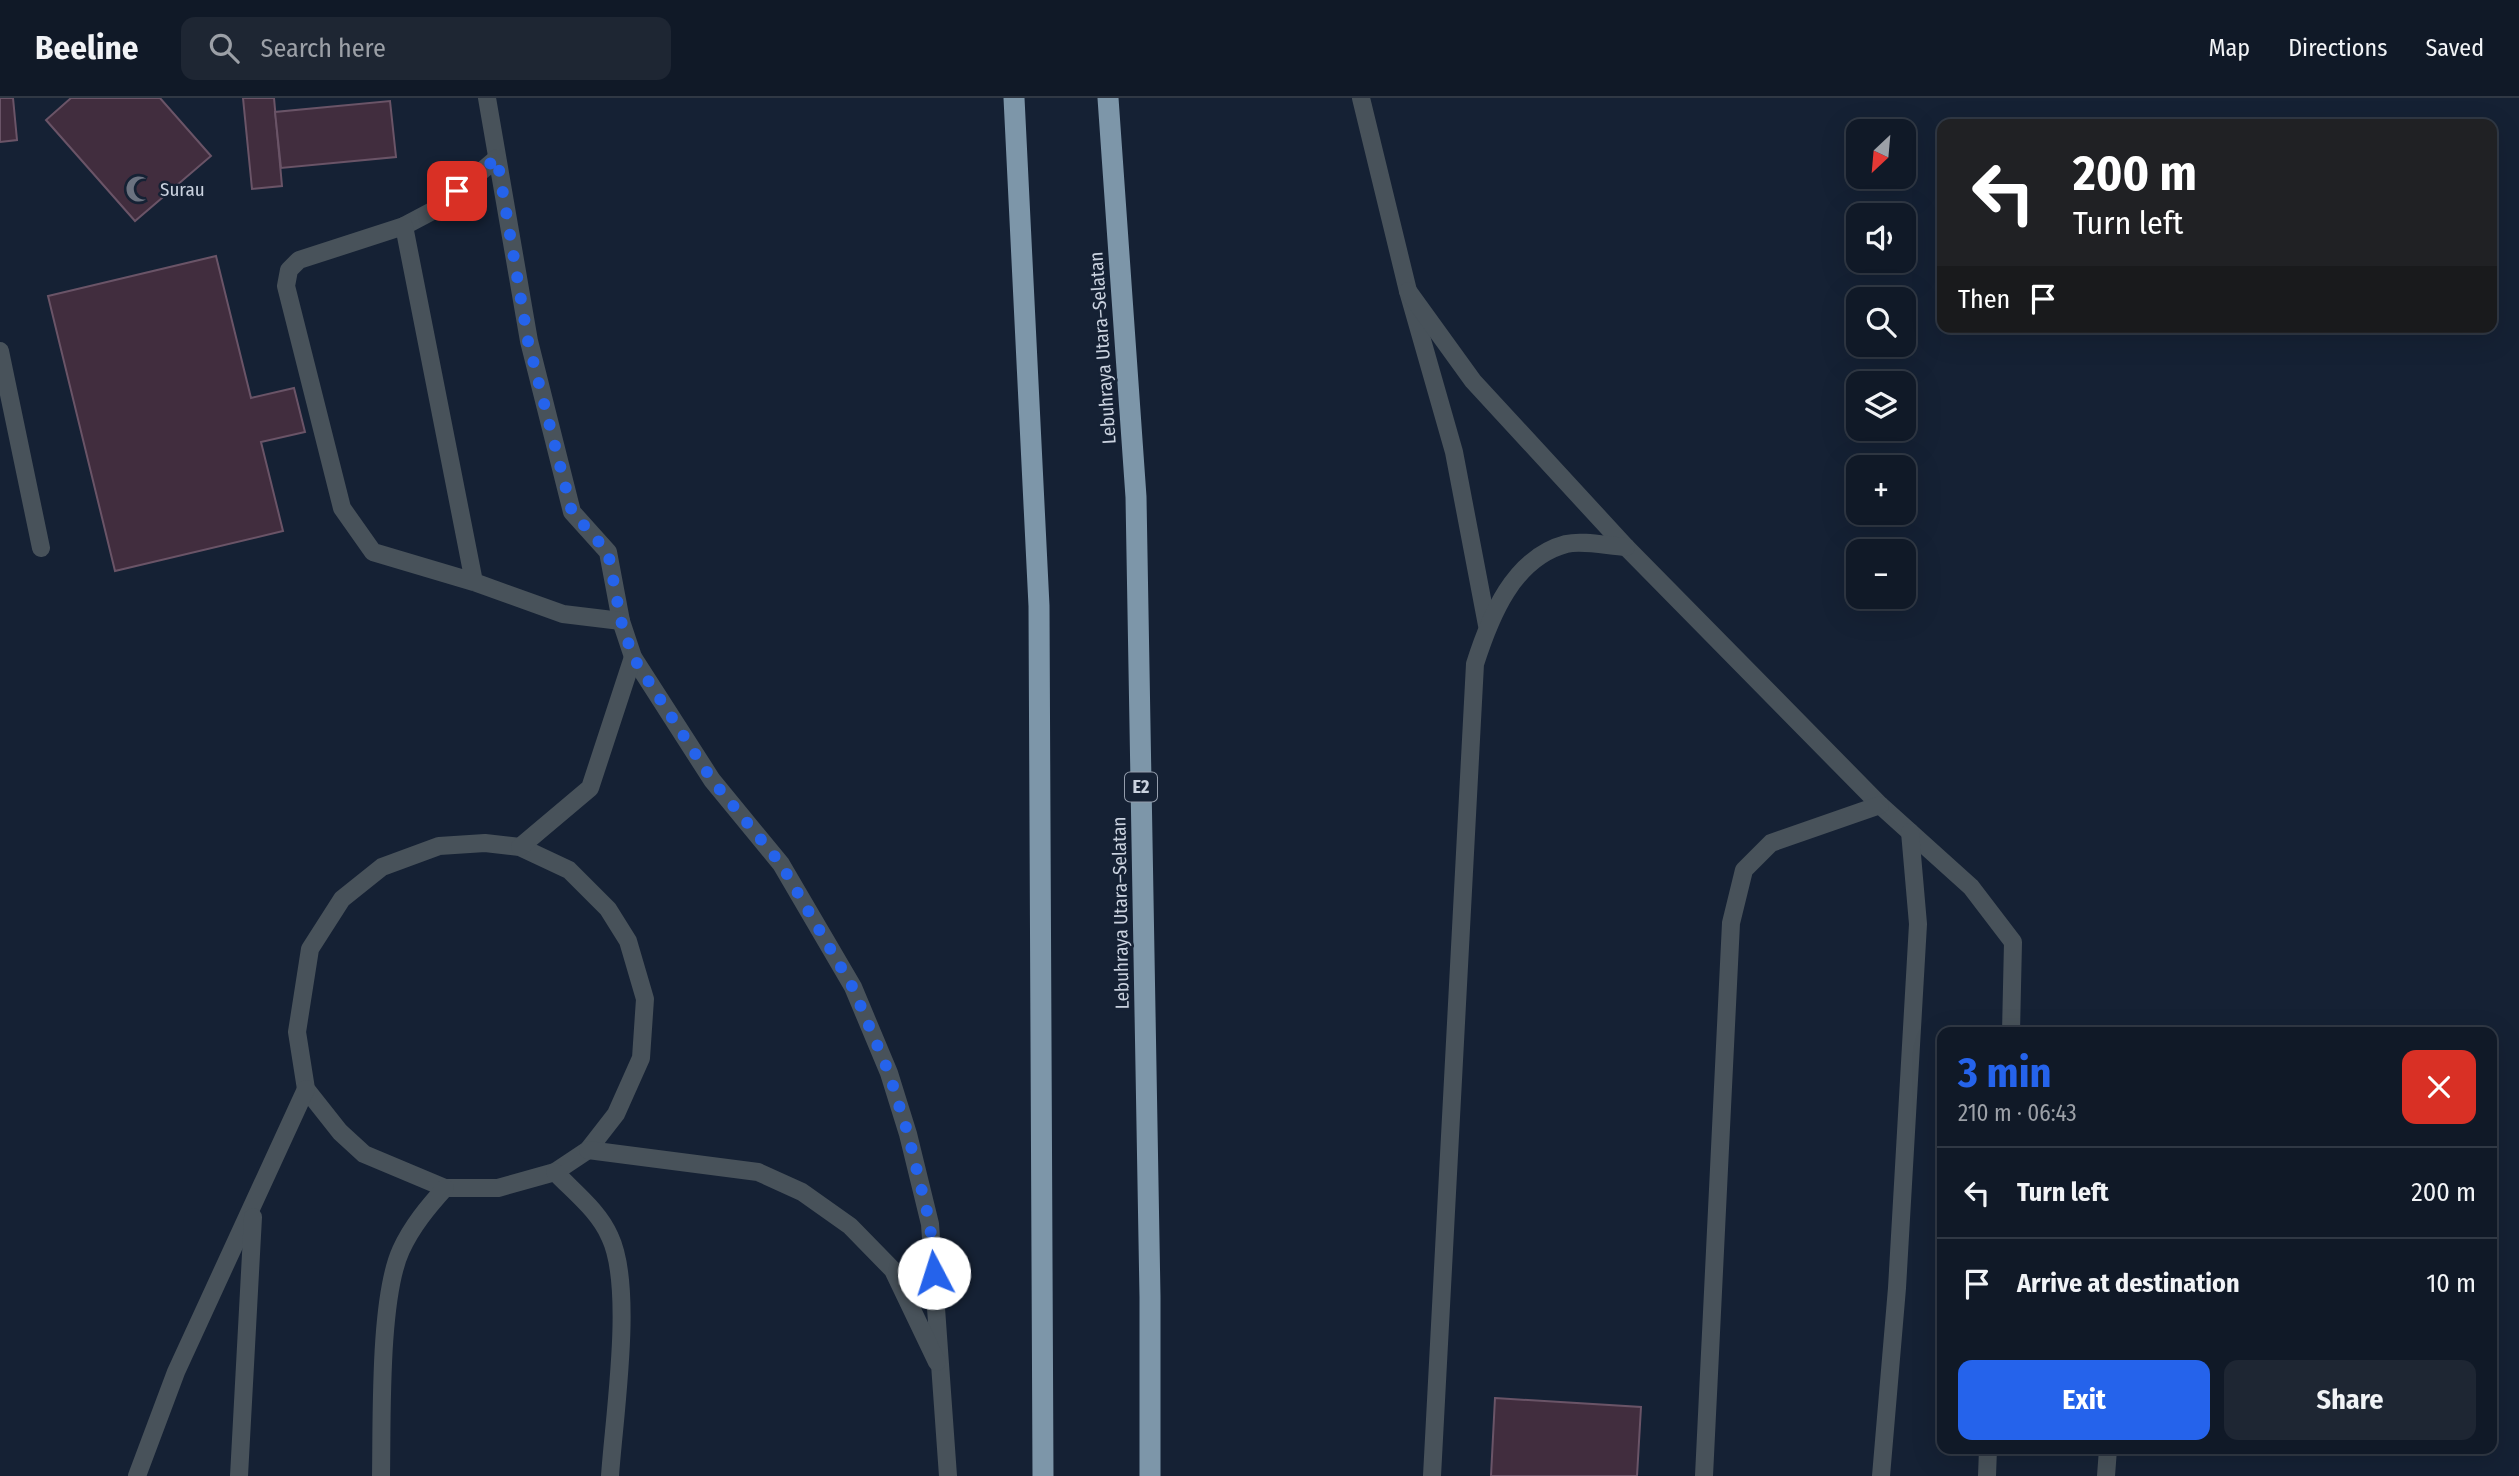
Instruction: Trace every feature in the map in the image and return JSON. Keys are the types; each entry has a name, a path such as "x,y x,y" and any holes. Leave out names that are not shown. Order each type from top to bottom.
{"highway":[{"path":"1014,98 1039,606 1043,1476"},
{"name":"Lebuhraya Utara–Selatan","path":"1108,98 1136,497 1150,1297 1150,1476"}],"lane":[{"path":"487,98 528,341 572,512 608,552 621,621 633,657 712,780 781,864 853,988 889,1073 908,1134 927,1211 942,1371 948,1476"},
{"path":"1361,98 1408,291 1454,452 1487,625"},
{"path":"497,158 438,208 404,226 299,260 289,270 286,286 342,508 373,552 474,582 563,614 621,621"},
{"path":"404,226 474,582"},
{"path":"1408,291 1473,382 1626,547 1881,805 1971,887 2013,942 2011,1027"},
{"path":"0,351 41,548"},
{"path":"1432,1476 1475,664 1487,625 1525,566 1545,552 1569,543 1626,547"},
{"path":"520,847 556,820 590,788 633,657"},
{"path":"1704,1476 1731,923 1744,870 1771,843 1881,805"},
{"path":"1881,1476 1897,1288 1918,924 1910,832"},
{"path":"485,843 520,847 569,870 608,909 628,941 645,999 641,1058 616,1114 588,1150 555,1172 498,1188 444,1188 364,1154 341,1132 306,1089 297,1032 310,949 342,898 382,866 439,846 485,843"},
{"path":"137,1476 176,1372 254,1209 286,1128 306,1089"},
{"path":"588,1150 758,1172 802,1192 850,1226 892,1270 942,1371"},
{"path":"555,1172 599,1217 611,1237 619,1263 622,1309 610,1476"},
{"path":"380,1476 389,1303 400,1252 421,1214 444,1188"},
{"path":"239,1476 254,1209"},
{"path":"1987,1476 1988,1454"},
{"path":"2106,1476 2108,1454"}],"building":[{"path":"0,98 13,98 17,140 0,142"},
{"name":"Surau","path":"71,98 160,98 211,156 135,221 46,120"},
{"path":"243,98 274,98 282,186 252,189"},
{"path":"390,101 396,157 281,168 275,112"},
{"path":"216,256 251,398 294,388 305,432 261,442 283,531 115,571 48,296"},
{"path":"1495,1398 1641,1407 1637,1476 1491,1476"}],"place":[{"name":"Surau","path":"139,189"}],"route":[{"path":"457,191 497,158 528,341 572,512 608,552 621,621 633,657 712,780 781,864 853,988 889,1073 908,1134 930,1224 934,1273"}]}
